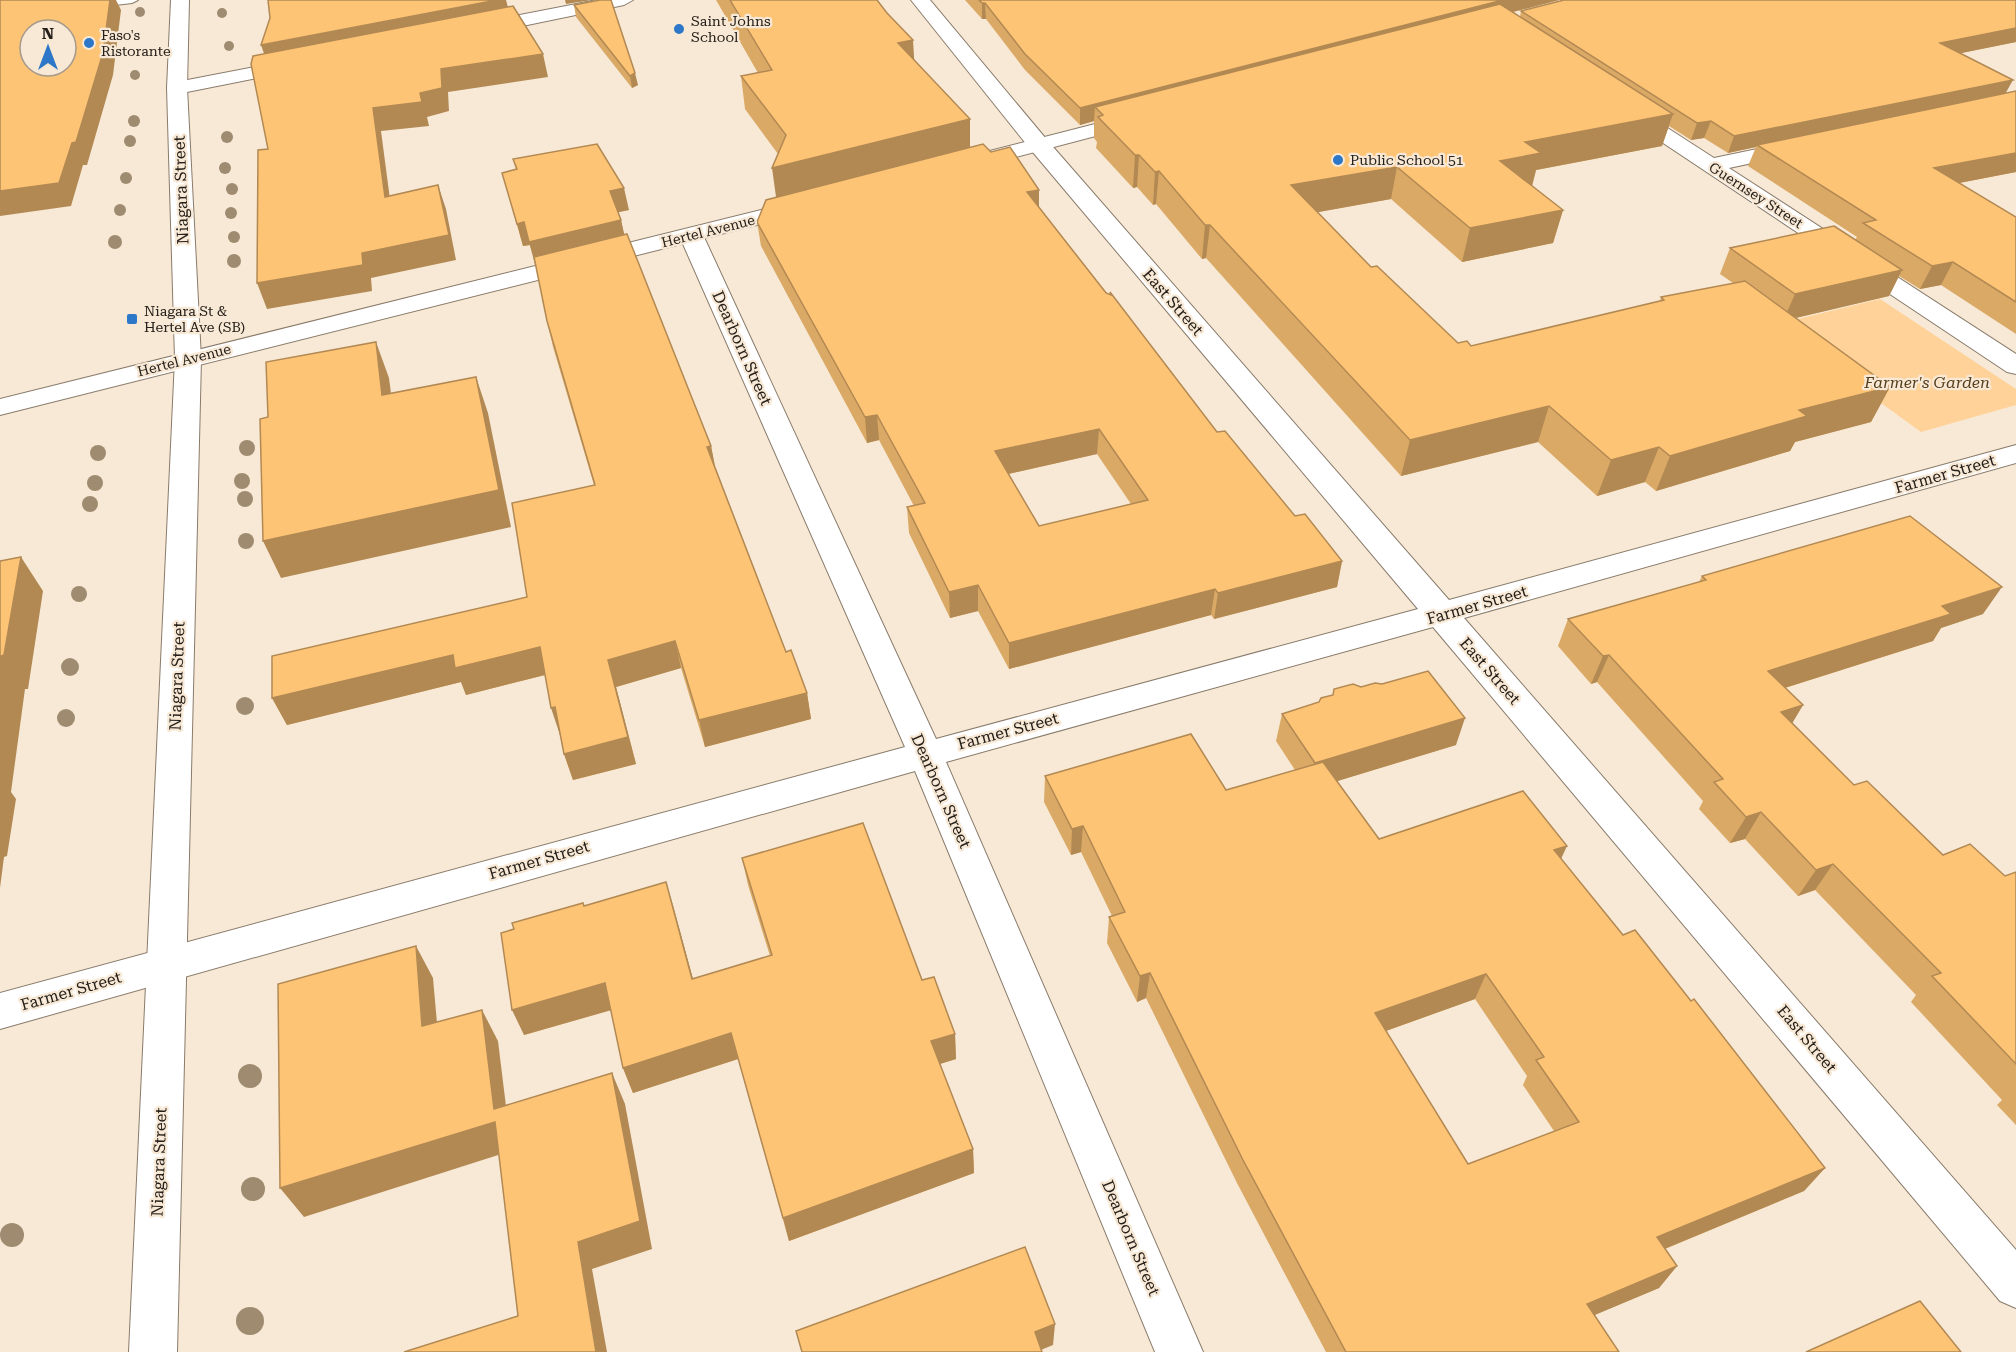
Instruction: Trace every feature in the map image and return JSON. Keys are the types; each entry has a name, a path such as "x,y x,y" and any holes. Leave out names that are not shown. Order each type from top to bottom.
{"street":[{"name":"Niagara Street","path":"153,1352 188,359 177,88 180,0"},
{"path":"463,32 624,0"},
{"name":"East Street","path":"920,0 1039,145 2016,1285"},
{"path":"177,88 314,61"},
{"name":"Guernsey Street","path":"1614,102 2016,366"},
{"path":"951,168 1157,114"},
{"path":"1710,165 1810,144"},
{"name":"Hertel Avenue","path":"0,408 827,200"},
{"name":"Dearborn Street","path":"691,235 925,753 1179,1352"},
{"name":"Farmer Street","path":"0,1011 925,753 1442,615 2016,454"}],"lane":[{"path":"83,6 132,0"}],"green space":[{"name":"Farmer's Garden","path":"1880,299 2016,389 2016,405 1921,432 1773,325"}],"building":[{"path":"0,0 110,0 103,53 76,142 72,143 59,183 0,191"},
{"path":"268,0 497,0 261,45 270,18"},
{"path":"611,0 635,73 630,76 574,5"},
{"path":"730,0 877,0 913,40 898,43 970,119 772,168 786,135 741,76 772,70"},
{"path":"979,0 1503,0 1080,108 1025,54 985,3"},
{"path":"1564,0 2016,0 2016,28 1940,43 2013,80 1734,136 1711,121 1697,123 1521,11"},
{"path":"1500,4 1673,114 1525,142 1541,153 1500,161 1563,210 1470,228 1397,167 1291,185 1371,267 1377,266 1458,343 1467,341 1471,346 1664,300 1661,297 1745,281 1890,387 1799,410 1807,416 1670,456 1659,447 1611,460 1549,406 1410,440 1210,225 1205,225 1159,171 1155,172 1139,155 1135,155 1098,117 1103,115 1095,107"},
{"path":"513,6 543,54 441,69 442,88 420,93 422,102 373,108 385,197 438,185 449,235 362,253 363,265 257,283 258,150 268,149 251,64 253,56"},
{"path":"2016,91 2016,153 1934,168 2016,217 2016,302 1953,262 1932,266 1863,223 1876,220 1757,145"},
{"path":"597,144 624,188 610,191 621,220 529,242 524,222 517,224 502,173 517,169 513,159"},
{"path":"983,144 991,152 1010,147 1039,190 1027,192 1106,293 1111,295 1110,292 1217,432 1225,431 1295,516 1305,514 1342,561 1218,593 1215,589 1009,643 978,585 949,592 907,507 925,503 877,415 865,417 757,222 766,200","holes":["1099,429 1148,500 1039,526 995,451"]},
{"path":"1834,226 1902,270 1795,294 1730,248"},
{"path":"627,234 711,446 707,447 786,652 791,650 807,693 699,720 675,641 608,660 628,737 564,754 555,707 551,708 540,647 455,668 453,655 272,698 272,656 527,597 512,503 595,485 547,321 534,257"},
{"path":"376,342 382,395 476,377 499,490 263,541 260,419 268,417 266,362"},
{"path":"1910,516 2002,587 1942,606 1951,614 1768,671 1803,705 1781,712 1854,785 1867,781 1943,855 1970,844 2005,876 2016,872 2016,1064 1932,976 1941,973 1833,864 1816,870 1761,812 1746,817 1714,782 1723,779 1609,655 1603,656 1568,619 1706,580 1702,576"},
{"path":"21,557 4,655 0,660 0,561"},
{"path":"1428,671 1465,718 1315,763 1282,714 1319,702 1321,698 1333,695 1334,689 1353,684 1361,687 1375,683 1382,684"},
{"path":"1191,734 1226,790 1323,762 1379,839 1523,791 1567,846 1554,850 1623,935 1635,930 1691,1001 1694,999 1825,1168 1657,1237 1677,1266 1587,1304 1619,1352 1346,1352 1243,1160 1150,973 1140,976 1109,917 1125,912 1083,826 1072,829 1045,776","holes":["1486,974 1544,1057 1536,1060 1579,1122 1468,1164 1375,1013"]},
{"path":"863,823 922,980 934,977 955,1034 931,1041 973,1149 783,1218 731,1033 623,1068 605,983 512,1010 501,933 514,929 512,923 583,903 584,906 666,882 692,979 772,955 742,858"},
{"path":"416,946 422,1026 482,1010 494,1109 612,1073 640,1221 578,1242 596,1352 404,1352 518,1316 495,1122 280,1188 278,984"},
{"path":"1025,1247 1055,1324 1035,1332 1042,1352 802,1352 796,1331"},
{"path":"1920,1301 1961,1352 1806,1352"}],"place":[{"name":"Saint Johns School","path":"679,29"},
{"name":"Faso's Ristorante","path":"89,43"},
{"name":"Public School 51","path":"1338,160"},
{"name":"Niagara St & Hertel Ave (SB)","path":"132,319"}]}
